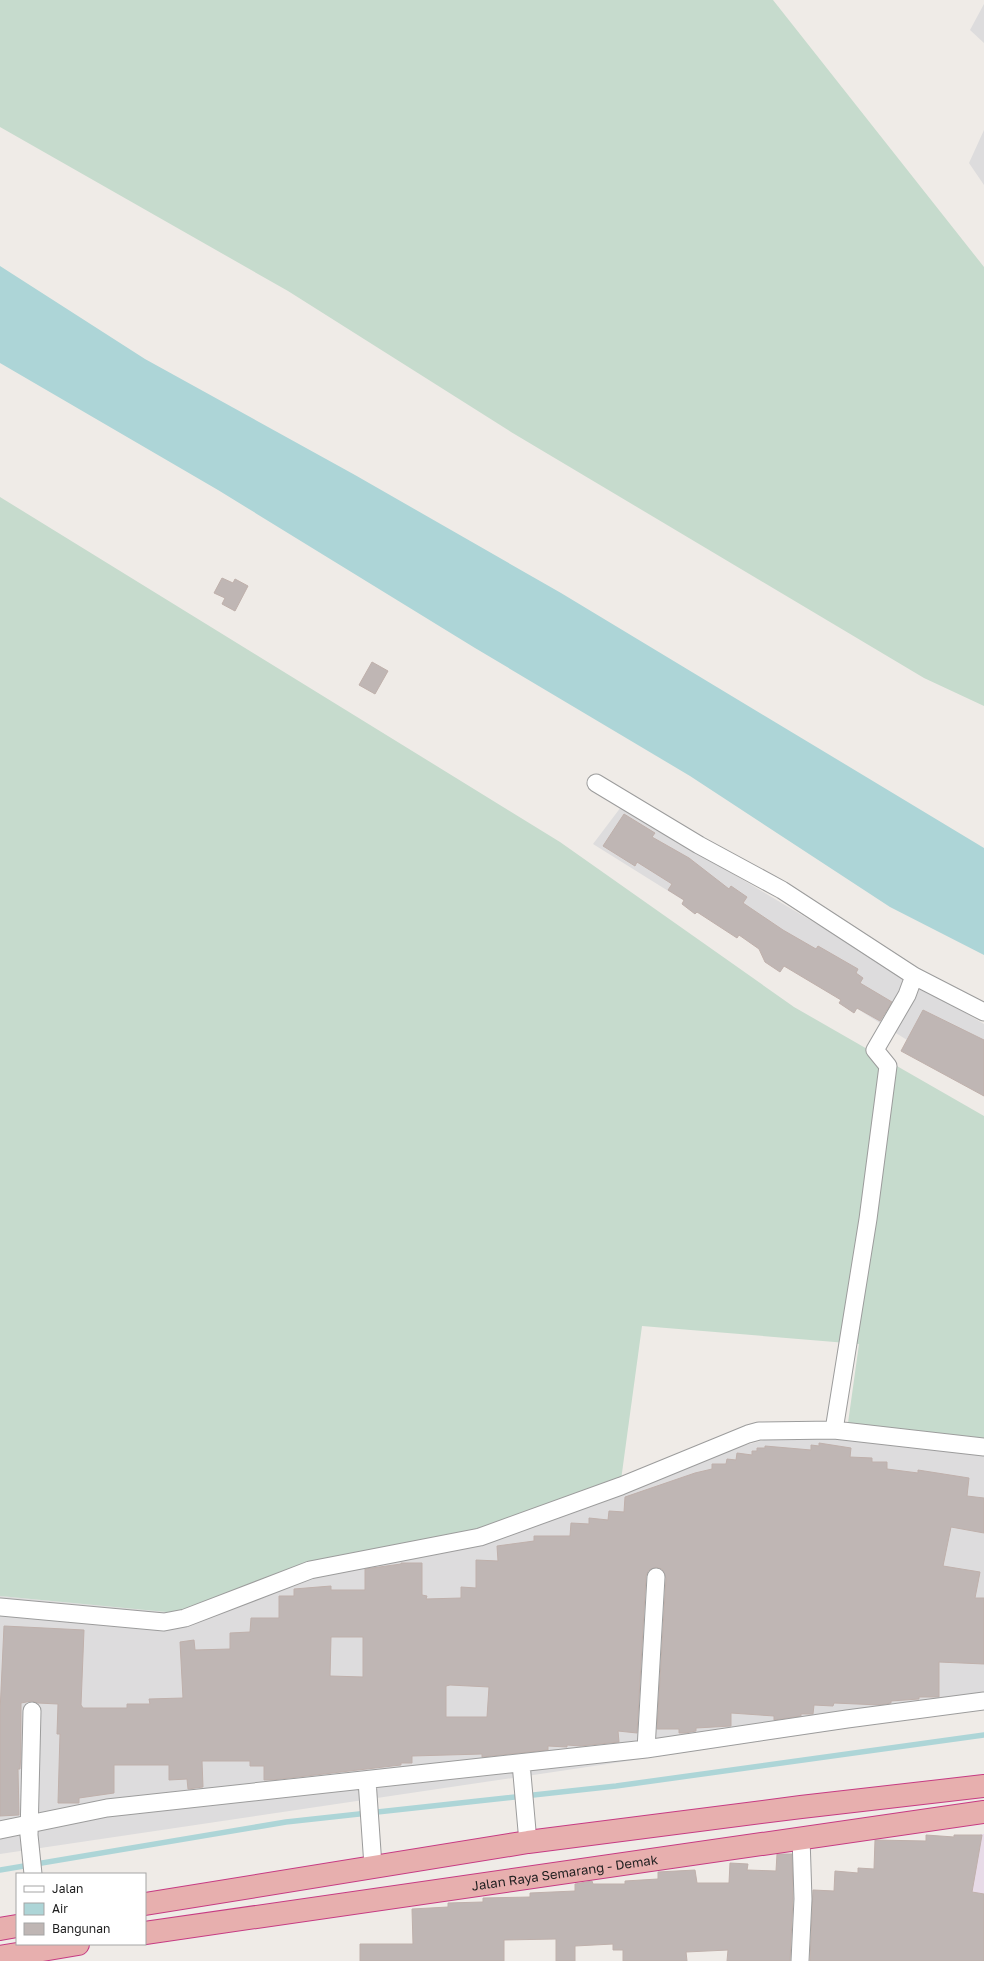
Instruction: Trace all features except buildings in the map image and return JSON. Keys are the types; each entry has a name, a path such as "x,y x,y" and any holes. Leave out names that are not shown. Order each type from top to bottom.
{"highway":[{"path":"146,1904 374,1866 528,1834 801,1807 984,1786"},
{"name":"Jalan Raya Semarang - Demak","path":"146,1933 984,1812"},
{"path":"0,1929 16,1926"},
{"path":"0,1957 72,1945"}],"street":[{"path":"596,783 700,845 782,890 914,976 984,1012"},
{"path":"834,1430 868,1219 888,1066 875,1050 907,995 914,976"},
{"path":"0,1607 164,1622 185,1618 310,1570 480,1536 620,1486 748,1434 759,1431 834,1430 984,1447"},
{"path":"646,1749 656,1577"},
{"path":"0,1830 29,1829 107,1808 522,1770 847,1718 984,1701"},
{"path":"32,1711 29,1829 33,1873"},
{"path":"522,1770 528,1834"},
{"path":"367,1785 374,1866"},
{"path":"800,1961 803,1899 801,1838"}],"shaded area":[{"path":"984,4 984,43 970,30"},
{"path":"984,130 984,185 969,163"},
{"path":"621,807 984,1024 984,1088 593,844"},
{"path":"819,1435 984,1454 984,1708 0,1854 0,1596 187,1614 621,1480 764,1440"},
{"path":"980,1834 984,1834 984,1961 963,1961"}],"green space":[{"path":"0,0 773,0 984,267 984,706 924,678 511,432 288,291 0,127"},
{"path":"0,497 560,842 794,1007 984,1116 984,1438 848,1423 859,1344 642,1326 621,1480 490,1531 312,1564 187,1614 0,1596"}],"water":[{"path":"0,266 145,359 355,475 561,593 984,848 984,955 890,907 690,776 475,648 218,490 0,363"}],"waterway":[{"path":"0,1870 286,1822 616,1786 984,1735"}]}
